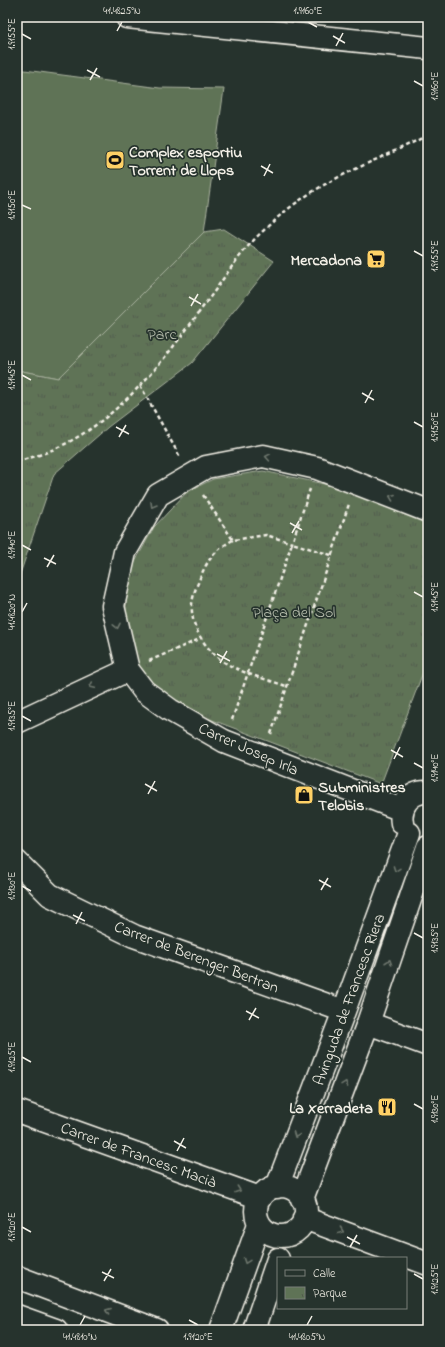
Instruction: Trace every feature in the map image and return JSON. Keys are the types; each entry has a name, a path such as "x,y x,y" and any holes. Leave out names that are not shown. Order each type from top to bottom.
{"street":[{"path":"127,17 428,48"},
{"name":"Carrer Josep Irla","path":"402,810 224,741 170,710 144,691 128,670 113,606 125,552 158,495 206,467 263,456 317,468 428,511"},
{"path":"17,722 128,670"},
{"path":"418,836 402,822 402,810 408,799 413,795 427,789"},
{"name":"Avinguda de Francesc Riera","path":"269,1192 418,836"},
{"name":"Avinguda de Francesc Riera","path":"303,1209 428,847"},
{"name":"Carrer de Berenger Bertran","path":"17,862 50,895 134,936 344,1011"},
{"path":"368,1023 428,1045"},
{"name":"Carrer de Francesc Macià","path":"17,1111 269,1192"},
{"path":"303,1209 296,1231 286,1235 273,1235 266,1232 259,1224 256,1210 269,1192 285,1187 293,1190 303,1209 428,1264"},
{"path":"221,1330 259,1224"},
{"path":"279,1257 286,1235"},
{"path":"254,1330 277,1262"},
{"path":"17,1277 157,1330"},
{"path":"17,1316 56,1330"}],"path":[{"path":"17,462 39,457 74,440 96,425 128,398 157,367 184,333 239,258 261,233 288,209 322,186 428,135"},
{"path":"263,757 356,483"},
{"path":"233,540 220,547 210,557 194,592 192,613 196,629 207,647 223,661 249,674 286,686"},
{"path":"224,741 249,674 292,543 331,555"},
{"path":"128,670 202,638"}],"green space":[{"name":"Complex esportiu Torrent de Llops","path":"17,69 160,88 224,89 204,232 58,378 17,370"},
{"name":"Parc","path":"224,229 274,261 192,363 108,427 54,474 19,577 17,578 17,370 58,378 204,232"},
{"name":"Plaça del Sol","path":"263,471 362,492 428,517 428,659 381,784 186,710 149,685 137,660 125,623 128,575 154,527 187,492 213,479"}],"place":[{"name":"Complex esportiu Torrent de Llops","path":"115,160"},
{"name":"Mercadona","path":"376,259"},
{"name":"Subministres Telobis","path":"304,795"},
{"name":"La Xerradeta","path":"387,1107"}]}
